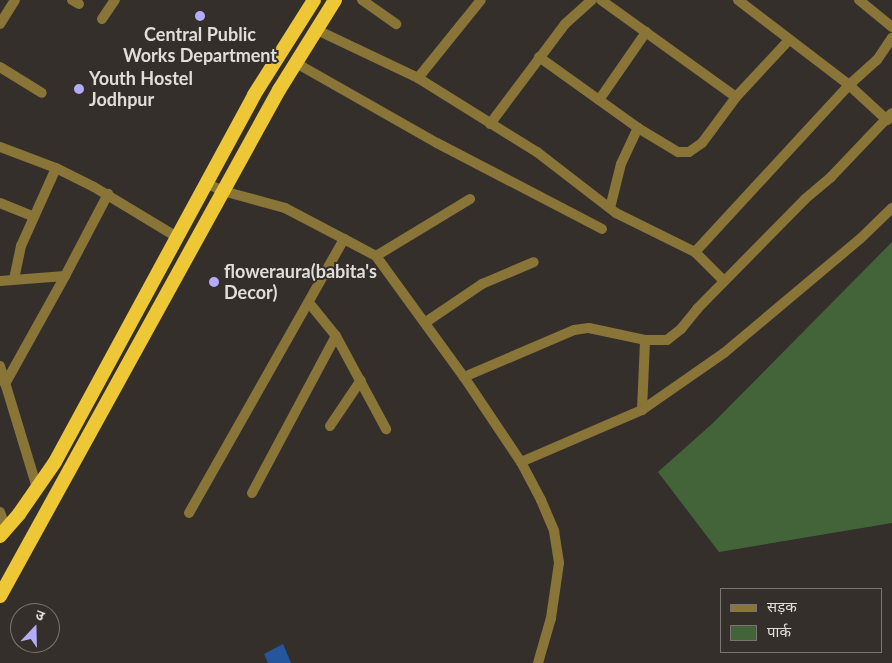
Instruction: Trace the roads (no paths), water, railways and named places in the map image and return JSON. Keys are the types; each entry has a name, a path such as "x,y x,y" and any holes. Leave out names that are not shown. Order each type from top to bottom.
{"highway":[{"path":"3,532 37,488 254,95 314,0"},
{"path":"0,596 223,191 296,63 336,0"}],"street":[{"path":"0,24 15,0"},
{"path":"102,19 115,0"},
{"path":"362,0 396,24"},
{"path":"418,78 480,0"},
{"path":"490,124 565,24 592,0"},
{"path":"601,0 736,96"},
{"path":"464,377 574,330 589,328 645,340 667,340 681,330 724,281 889,116 738,0"},
{"path":"859,0 892,27"},
{"path":"317,30 418,78 537,152 610,208 695,252 724,281"},
{"path":"599,100 646,32"},
{"path":"695,252 849,85 877,60 892,38"},
{"path":"539,57 638,128 678,152 689,152 702,144 736,96 789,40"},
{"path":"296,63 437,143 602,229"},
{"path":"0,67 42,93"},
{"path":"610,208 622,164 638,128"},
{"path":"0,147 56,168 108,194 177,237"},
{"path":"14,279 21,246 56,168"},
{"path":"206,183 223,191 285,208 376,256 426,322 521,462 542,500 558,547 555,601 538,663"},
{"path":"5,384 108,194"},
{"path":"376,256 470,199"},
{"path":"0,203 33,216"},
{"path":"521,462 642,410 724,353 860,238 892,208"},
{"path":"188,513 310,304 344,239"},
{"path":"426,322 482,284 534,262"},
{"path":"0,281 65,276"},
{"path":"310,304 336,336 386,429"},
{"path":"252,493 336,336"},
{"path":"642,410 645,340"},
{"path":"0,366 37,488"},
{"path":"330,426 361,380"},
{"path":"0,512 3,532"}],"water":[{"path":"283,644 291,663 268,663 264,654"}],"place":[{"name":"Central Public Works Department","path":"200,16"},
{"name":"Youth Hostel Jodhpur","path":"79,89"},
{"name":"floweraura(babita's Decor)","path":"214,282"}]}
